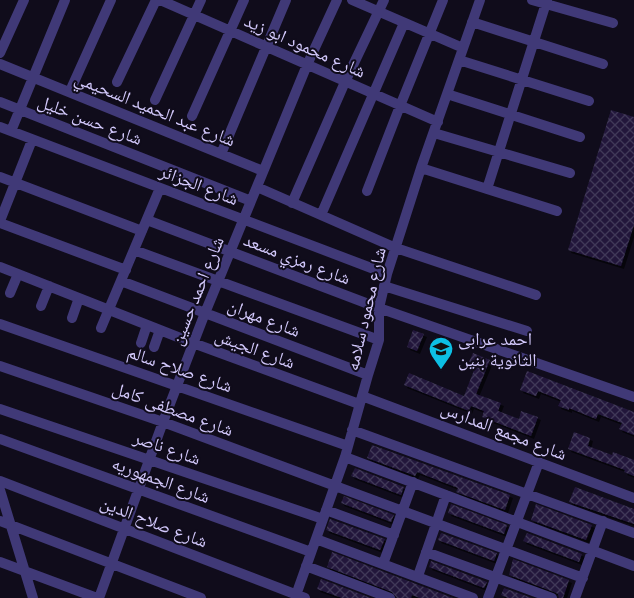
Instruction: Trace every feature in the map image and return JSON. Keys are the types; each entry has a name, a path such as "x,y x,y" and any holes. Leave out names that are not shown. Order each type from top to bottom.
{"street":[{"path":"0,53 24,0"},
{"path":"11,131 65,0"},
{"path":"70,91 111,0"},
{"path":"117,82 156,0"},
{"path":"155,100 201,0"},
{"path":"192,116 244,0"},
{"path":"221,154 286,0"},
{"name":"شارع احمد حسين","path":"98,598 193,343 307,65 337,0"},
{"path":"352,0 463,48"},
{"path":"292,203 345,82 384,0"},
{"path":"367,191 444,0"},
{"name":"شارع محمود سلامه","path":"299,597 306,566 345,457 379,340 379,308 386,274 480,0"},
{"path":"532,0 546,2 613,23"},
{"name":"شارع محمود ابو زيد","path":"166,1 438,122"},
{"path":"487,189 546,2"},
{"path":"472,22 603,64"},
{"path":"321,215 404,23"},
{"path":"459,60 589,101"},
{"name":"شارع عبد الحميد السحيمي","path":"0,64 263,171"},
{"path":"447,94 510,116 580,137"},
{"name":"شارع حسن خليل","path":"0,102 251,201"},
{"name":"شارع الجزائر","path":"0,127 386,274"},
{"path":"434,133 570,173"},
{"path":"32,140 0,222 126,270"},
{"path":"421,168 557,211"},
{"path":"0,177 142,231"},
{"path":"101,328 160,188"},
{"path":"257,188 396,248 536,295"},
{"name":"شارع رمزي مسعد","path":"147,220 231,250 379,308 634,397"},
{"path":"134,250 379,340"},
{"name":"شارع الجيش","path":"0,266 193,343 361,400"},
{"path":"10,293 18,274"},
{"name":"شارع مهران","path":"121,281 368,375"},
{"path":"42,306 49,286"},
{"path":"384,286 527,331"},
{"path":"72,318 79,298"},
{"name":"شارع صلاح سالم","path":"0,324 348,446"},
{"path":"141,343 147,325"},
{"path":"154,347 160,330"},
{"name":"شارع مصطفى كامل","path":"0,366 163,422 583,578"},
{"name":"شارع مجمع المدارس","path":"361,400 539,462 634,498"},
{"name":"شارع ناصر","path":"0,409 149,460 394,535"},
{"path":"352,430 634,533"},
{"name":"شارع الجمهوريه","path":"0,439 312,552"},
{"path":"345,457 634,566"},
{"path":"488,598 539,462"},
{"name":"شارع صلاح الدين","path":"0,481 299,597"},
{"path":"383,564 413,482"},
{"path":"0,490 33,598"},
{"path":"418,576 446,495"},
{"path":"0,521 201,598"},
{"path":"576,598 603,522"},
{"path":"316,539 473,598"},
{"path":"426,552 552,598"},
{"path":"0,562 98,598"},
{"path":"306,566 390,598"}],"building":[{"path":"611,110 634,117 634,225 621,266 568,250"},
{"path":"413,330 424,334 417,351 407,347"},
{"path":"473,353 490,360 476,394 501,403 498,411 519,419 521,411 538,417 531,436 482,417 484,411 471,406 469,411 404,385 409,373 464,396 476,365 469,362"},
{"path":"527,371 634,412 634,435 619,429 622,423 598,414 596,419 569,408 569,410 558,406 561,400 538,391 536,396 520,390"},
{"path":"574,432 590,438 588,446 612,455 613,452 634,460 634,476 624,472 625,470 568,449"},
{"path":"372,445 510,495 505,510 456,492 458,488 417,472 415,476 367,458"},
{"path":"355,468 404,487 401,495 351,476"},
{"path":"575,487 634,509 634,524 569,502"},
{"path":"344,496 394,515 391,522 341,503"},
{"path":"451,504 507,525 504,534 448,513"},
{"path":"536,504 592,525 586,540 531,520"},
{"path":"330,519 385,539 380,550 326,530"},
{"path":"441,533 497,553 494,561 438,540"},
{"path":"527,533 582,554 579,562 523,541"},
{"path":"332,552 453,598 420,598 412,595 411,598 397,598 392,592 327,567"},
{"path":"513,559 569,580 563,598 559,598 558,594 554,592 509,575"},
{"path":"431,561 487,582 484,588 429,567"},
{"path":"321,579 371,598 342,598 317,589"},
{"path":"504,588 532,598 508,598 501,595"}],"place":[{"name":"احمد عرابى الثانوية بنين","path":"441,370"}]}
